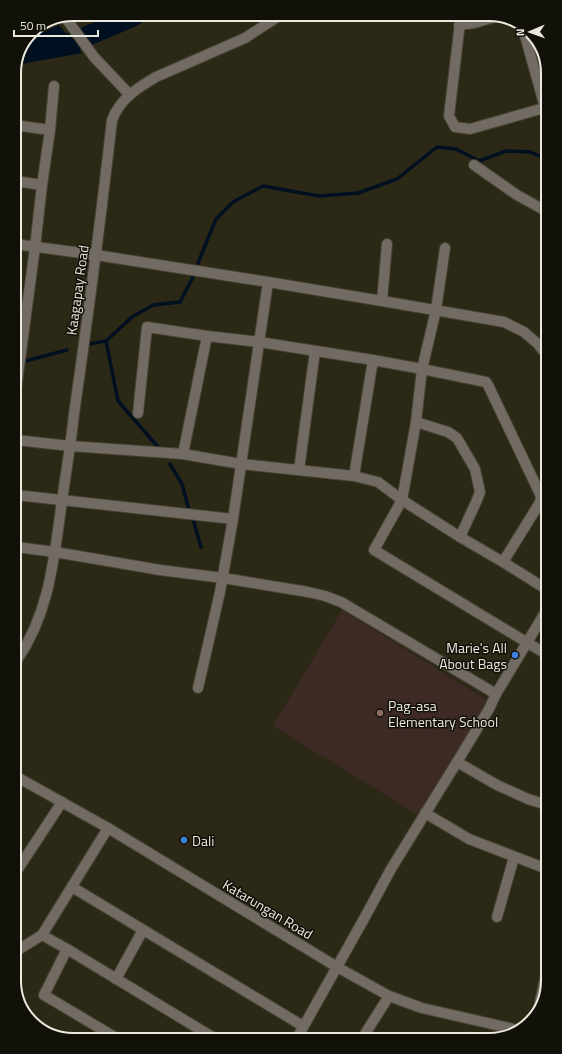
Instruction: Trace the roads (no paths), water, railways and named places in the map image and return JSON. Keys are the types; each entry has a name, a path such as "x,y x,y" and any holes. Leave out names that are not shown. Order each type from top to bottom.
{"street":[{"path":"68,21 94,57 130,95"},
{"name":"Kaagapay Road","path":"21,654 26,647 40,616 50,583 96,255 112,120 119,106 130,95 146,83 156,77 245,38 271,21"},
{"path":"460,21 449,116 455,127 470,129 541,109"},
{"path":"459,25 481,21"},
{"path":"530,52 541,93"},
{"path":"21,352 50,130 54,86"},
{"path":"21,126 50,130"},
{"path":"474,165 516,194 541,208"},
{"path":"21,182 42,185"},
{"path":"382,301 387,244"},
{"path":"21,245 268,282 504,322 524,332 541,348"},
{"path":"445,248 436,310 422,368 416,422 402,500 374,550 541,651"},
{"path":"198,688 223,578 268,282"},
{"path":"138,413 147,327 259,342 373,360 422,368 483,381 487,383 541,499 503,562"},
{"path":"183,454 207,336"},
{"path":"299,470 315,351"},
{"path":"354,476 373,360"},
{"path":"416,422 448,432 457,438 475,469 480,492 460,537"},
{"path":"21,441 70,446 183,454 241,464 354,476 378,482 402,500 460,537 541,585"},
{"path":"21,495 233,519"},
{"path":"21,548 319,594 341,602 496,694"},
{"path":"300,1033 391,869 489,709 496,694 541,619"},
{"path":"457,762 497,785 541,803"},
{"name":"Katarungan Road","path":"21,779 108,828 337,967 389,996 422,1008 510,1028"},
{"path":"21,864 62,802"},
{"path":"426,813 469,839 541,867"},
{"path":"21,948 42,935 108,828"},
{"path":"497,917 514,857"},
{"path":"72,887 303,1026"},
{"path":"116,979 143,930"},
{"path":"42,935 206,1033"},
{"path":"67,949 44,995 108,1033"},
{"path":"366,1033 389,996"}],"water":[{"path":"59,25 82,53 22,64 25,53 30,44 36,36"}],"waterway":[{"path":"27,50 41,49 71,43 123,21"},
{"path":"198,263 216,219 233,202 263,186 319,196 358,193 397,179 437,147 456,149 479,161 506,151 530,152 541,157"},
{"path":"89,344 106,341 132,317 153,305 180,302 194,275"},
{"path":"106,341 118,401 159,448"},
{"path":"22,362 67,350"},
{"path":"170,464 182,484 189,510"},
{"path":"192,516 201,547"}],"place":[{"name":"Marie's All About Bags","path":"515,655"},
{"name":"Pag-asa Elementary School","path":"380,713"},
{"name":"Dali","path":"184,840"}]}
